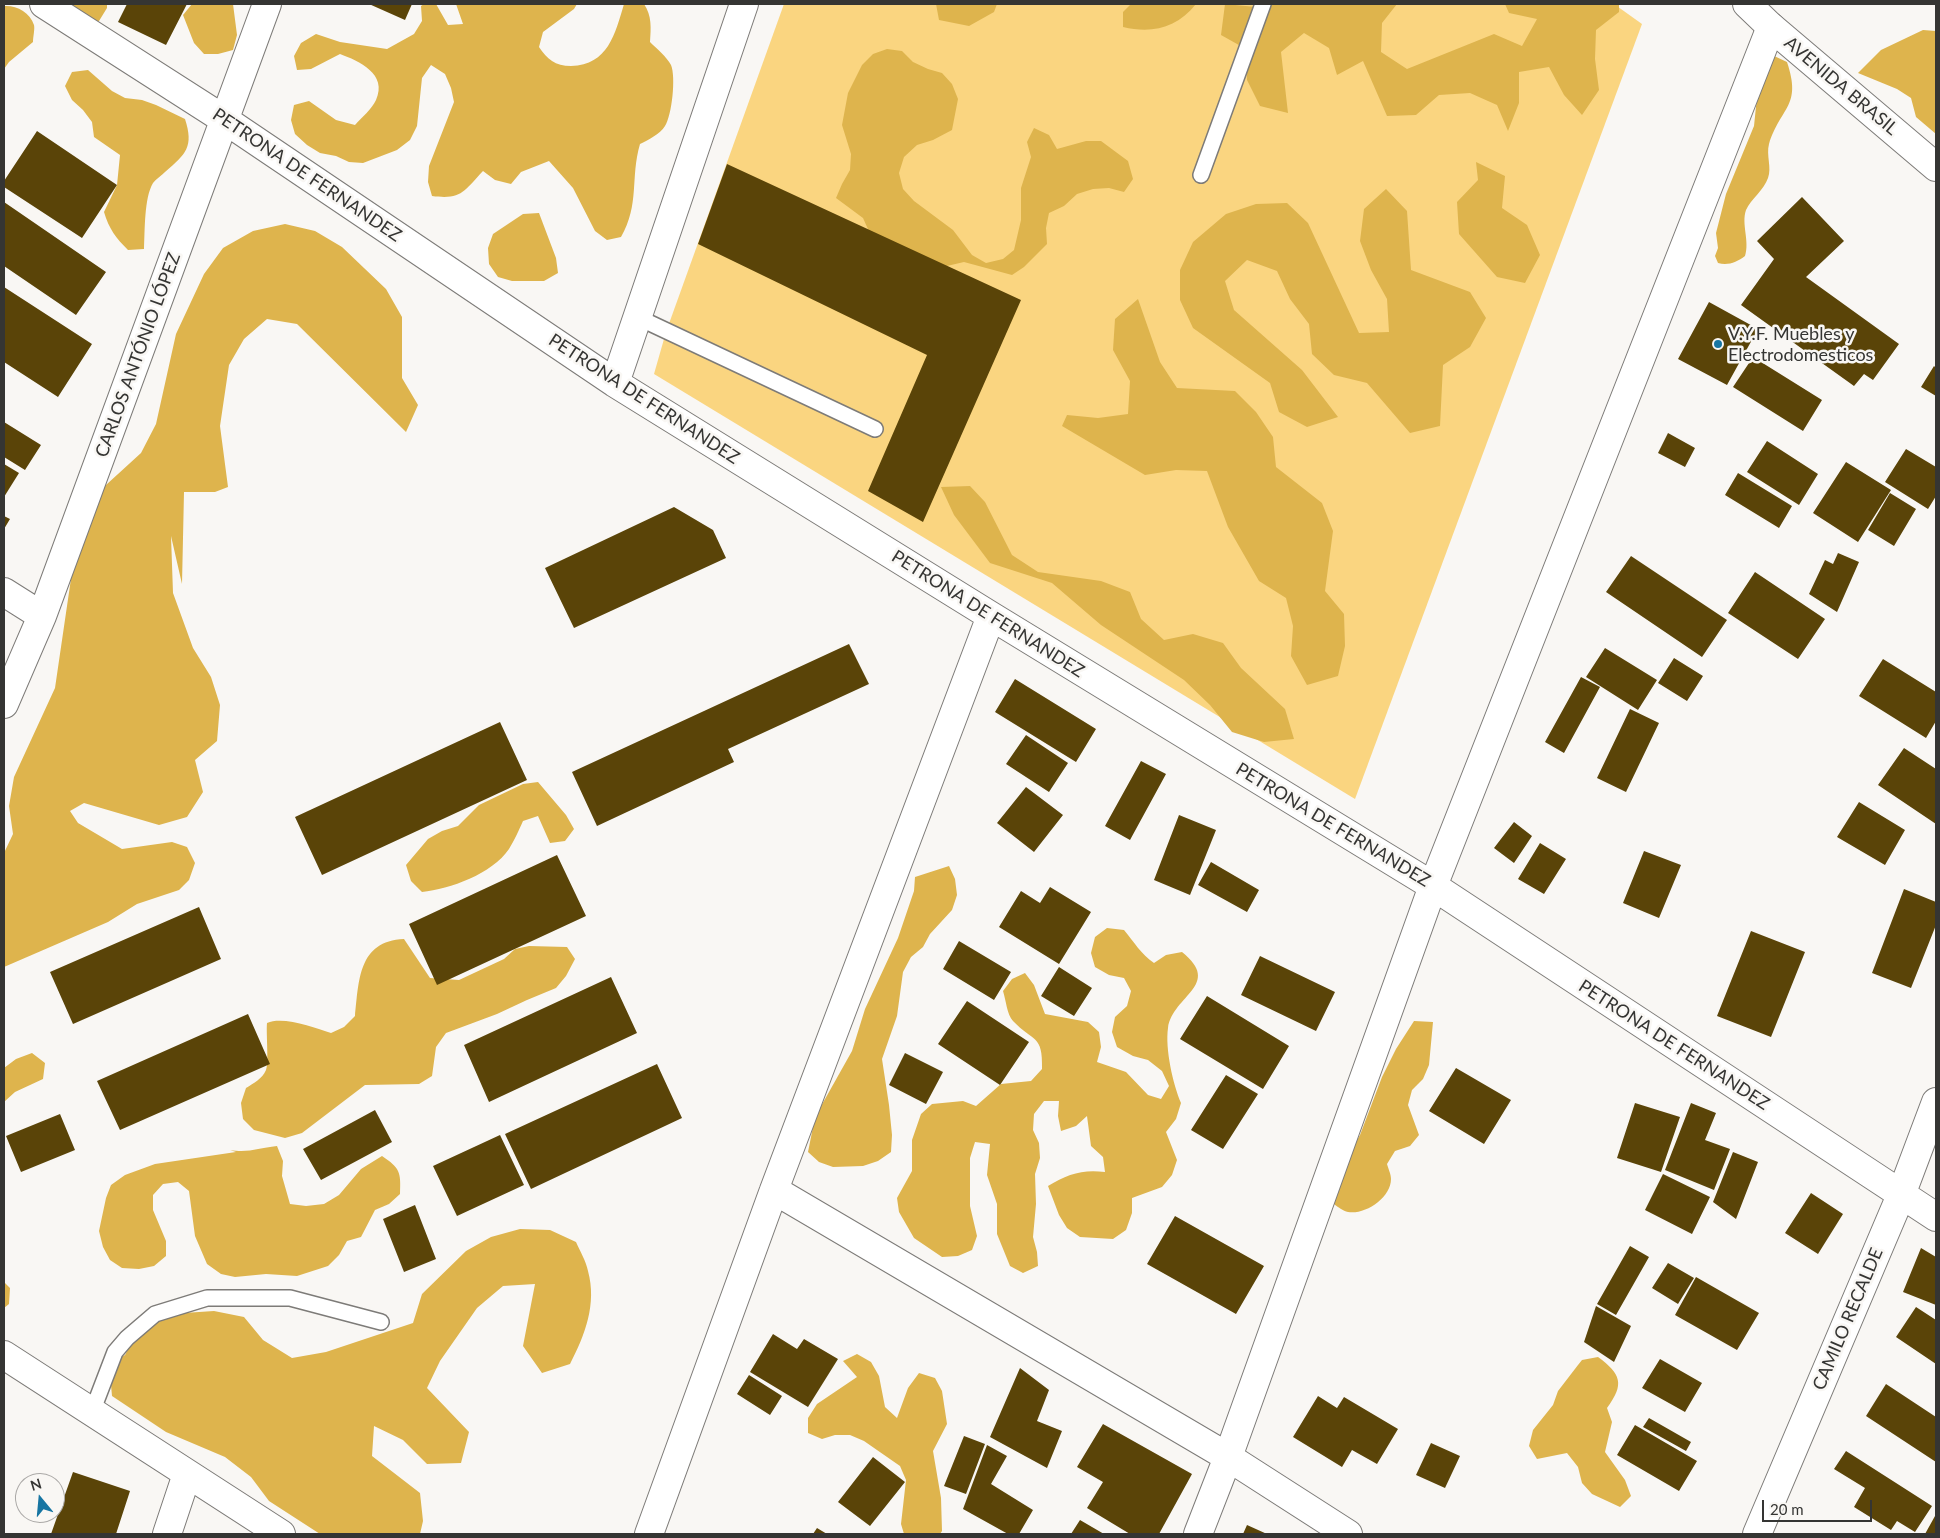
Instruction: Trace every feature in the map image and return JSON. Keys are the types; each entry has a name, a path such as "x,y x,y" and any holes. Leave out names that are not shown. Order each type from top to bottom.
{"street":[{"name":"PETRONA DE FERNANDEZ","path":"44,4 225,120 615,383 991,616 1433,886 1936,1217"},
{"name":"CARLOS ANTÓNIO LÓPEZ","path":"4,704 42,616 267,4"},
{"path":"615,383 744,4"},
{"path":"1198,1534 1228,1457 1433,886 1760,12"},
{"name":"AVENIDA BRASIL","path":"1760,12 1936,167"},
{"path":"4,592 42,616"},
{"path":"649,1534 774,1190 991,616"},
{"name":"CAMILO RECALDE","path":"1757,1534 1901,1195 1936,1102"},
{"path":"774,1190 1228,1457 1348,1534"},
{"path":"4,1355 281,1534"},
{"path":"168,1534 186,1474"}],"lane":[{"path":"1202,174 1263,4"},
{"path":"637,317 875,428"},
{"path":"92,1412 115,1352 127,1338 155,1314 207,1298 290,1298 381,1322"}],"shaded area":[{"path":"49,4 107,4 107,8 99,21 85,21"},
{"path":"192,4 233,4 237,35 233,50 218,54 204,54 194,43 183,15"},
{"path":"424,4 436,4 448,25 463,24 456,4 577,4 574,9 543,32 539,47 552,61 560,65 571,66 584,64 602,54 613,37 624,4 644,4 650,18 650,42 671,65 673,78 672,96 670,114 663,129 640,144 635,168 631,213 621,237 607,240 595,231 573,188 549,161 521,172 511,184 495,180 483,171 466,189 456,195 450,197 432,196 428,182 429,166 454,102 445,74 431,65 422,78 417,126 410,140 397,150 363,163 349,162 336,156 320,153 295,134 291,120 294,105 309,101 336,120 355,125 372,107 379,91 375,76 370,70 355,60 340,54 311,69 297,70 294,56 301,43 316,34 340,42 387,49 414,34 422,21 421,6"},
{"path":"784,4 1614,4 1642,24 1355,799 654,374 666,332"},
{"path":"936,4 997,4 994,12 969,26 939,20"},
{"path":"1131,4 1196,4 1181,19 1172,24 1144,30 1123,27 1123,12"},
{"path":"1225,4 1256,7 1261,4 1397,4 1382,23 1381,52 1407,69 1494,34 1522,46 1537,19 1509,13 1505,4 1619,4 1619,12 1596,30 1595,59 1599,90 1582,115 1564,95 1549,67 1519,72 1519,103 1508,131 1497,105 1470,93 1439,95 1416,115 1387,116 1363,61 1337,75 1329,48 1304,33 1281,52 1288,113 1260,106 1247,80 1246,49 1221,35"},
{"path":"4,6 18,8 26,13 32,20 34,29 33,42 9,62 4,69"},
{"path":"1923,30 1936,31 1936,134 1916,117 1911,98 1897,89 1858,73 1881,50"},
{"path":"887,49 902,51 913,62 942,73 952,84 958,99 952,130 933,140 917,145 904,157 899,173 903,189 914,201 953,230 972,255 986,263 1003,259 1014,250 1021,220 1021,188 1031,157 1027,142 1034,128 1049,135 1057,149 1086,141 1101,141 1128,161 1133,179 1124,192 1109,188 1093,189 1077,194 1064,206 1049,213 1046,228 1047,244 1024,267 1012,275 964,262 934,269 876,247 863,218 836,198 850,170 851,154 842,125 848,93 862,65 873,54"},
{"path":"1772,55 1787,62 1791,77 1791,98 1769,144 1768,178 1764,187 1746,210 1744,221 1747,244 1745,256 1732,263 1718,263 1715,256 1718,248 1716,233 1726,194 1754,126 1757,97"},
{"path":"88,70 112,91 125,98 142,100 185,119 189,137 183,155 153,183 150,189 144,249 128,250 113,233 104,212 117,185 120,155 94,137 92,122 72,100 65,86 72,72"},
{"path":"1476,162 1505,176 1502,208 1527,225 1540,255 1525,283 1497,277 1459,234 1457,202 1478,180"},
{"path":"1386,189 1407,211 1411,270 1470,292 1486,318 1470,347 1443,365 1440,426 1410,433 1367,383 1334,375 1312,354 1309,324 1290,299 1277,271 1247,260 1225,281 1234,310 1302,370 1338,417 1307,427 1279,412 1270,383 1193,328 1180,300 1180,270 1193,242 1226,214 1256,204 1287,203 1308,223 1359,333 1389,332 1387,299 1371,270 1360,241 1364,209"},
{"path":"539,213 556,258 558,273 544,281 512,281 498,277 489,264 488,248 493,234 523,214"},
{"path":"285,224 315,231 342,247 386,289 402,317 402,378 418,405 406,432 297,324 267,319 244,339 229,365 220,426 228,487 215,492 184,492 182,584 171,536 173,593 193,648 211,677 220,705 217,741 195,760 203,792 187,817 159,825 84,803 70,811 78,823 122,849 172,842 187,847 195,863 189,880 179,890 137,904 108,922 4,967 4,853 13,834 9,806 14,777 55,688 79,524 95,495 141,453 156,424 176,334 204,274 223,248 253,231"},
{"path":"1138,299 1160,362 1177,388 1235,391 1256,412 1273,437 1276,467 1322,503 1333,531 1325,591 1344,614 1345,646 1338,676 1307,685 1291,656 1293,626 1286,598 1259,581 1228,527 1207,471 1176,470 1145,475 1062,426 1067,415 1098,418 1128,414 1130,381 1113,350 1115,319"},
{"path":"970,486 985,502 1012,555 1038,572 1101,581 1130,592 1141,619 1164,640 1193,634 1223,643 1241,668 1285,709 1294,739 1264,742 1232,732 1210,705 1184,680 1101,625 1052,583 990,563 954,515 941,487"},
{"path":"538,782 566,815 574,829 565,841 550,843 538,816 523,821 515,839 502,858 470,879 445,888 422,892 411,881 406,865 428,839 442,831 458,826 479,805 523,784"},
{"path":"949,866 955,879 957,895 952,910 930,934 923,947 911,957 903,972 897,1016 882,1059 892,1135 891,1152 878,1161 863,1166 833,1167 819,1162 808,1152 814,1122 852,1051 865,1009 898,938 914,891 915,877"},
{"path":"1107,928 1124,930 1141,952 1154,963 1166,955 1182,952 1193,963 1198,973 1197,982 1178,1007 1168,1028 1170,1066 1181,1103 1176,1119 1166,1132 1177,1160 1172,1175 1162,1187 1132,1198 1132,1213 1126,1230 1113,1239 1080,1237 1067,1228 1059,1215 1048,1186 1075,1173 1089,1171 1105,1172 1103,1157 1091,1146 1087,1116 1076,1126 1061,1131 1058,1116 1059,1101 1044,1101 1034,1114 1033,1130 1039,1143 1040,1158 1035,1174 1036,1204 1033,1237 1038,1266 1023,1273 1010,1266 997,1234 997,1204 987,1175 990,1144 975,1142 970,1158 970,1206 977,1236 972,1250 958,1256 942,1257 914,1238 899,1212 897,1198 912,1171 912,1140 921,1114 932,1104 963,1101 976,1106 1001,1084 1031,1081 1042,1069 1039,1044 1013,1021 1008,1011 1003,991 1012,979 1025,973 1034,985 1045,1014 1088,1022 1099,1032 1101,1047 1097,1062 1126,1072 1148,1095 1161,1099 1169,1086 1162,1071 1148,1060 1133,1056 1117,1047 1112,1032 1115,1017 1127,1006 1131,991 1124,978 1109,975 1095,967 1091,953 1095,937"},
{"path":"404,939 430,978 459,980 504,959 515,949 529,946 567,947 575,959 566,976 556,988 497,1014 446,1033 436,1047 432,1076 419,1084 365,1085 302,1133 285,1138 254,1130 243,1119 241,1103 246,1088 260,1078 266,1070 267,1023 274,1021 290,1022 331,1033 344,1027 355,1016 360,977 369,955 389,941"},
{"path":"1414,1021 1433,1022 1429,1065 1423,1079 1412,1090 1408,1105 1419,1135 1410,1146 1395,1151 1387,1164 1391,1179 1390,1186 1382,1199 1362,1211 1346,1211 1334,1204 1331,1190 1337,1174 1360,1135 1382,1077 1396,1049"},
{"path":"32,1053 45,1063 43,1079 15,1092 4,1102 4,1068 16,1059"},
{"path":"277,1146 283,1161 282,1176 290,1204 306,1206 324,1204 339,1195 361,1169 382,1156 393,1164 398,1171 400,1194 389,1204 375,1210 361,1237 347,1241 339,1255 328,1266 297,1276 266,1274 235,1277 221,1274 207,1264 195,1236 189,1191 178,1182 163,1184 153,1195 153,1210 166,1241 166,1256 154,1266 139,1269 122,1268 110,1260 103,1247 99,1231 106,1198 111,1185 125,1175 155,1164 236,1152 230,1150 248,1151"},
{"path":"520,1229 550,1230 576,1242 586,1264 590,1283 590,1307 585,1331 570,1364 542,1373 523,1346 535,1284 503,1286 477,1308 440,1361 427,1388 469,1432 461,1463 427,1464 403,1440 374,1426 372,1456 420,1493 423,1521 420,1534 320,1534 269,1501 251,1477 225,1457 166,1432 112,1396 109,1363 125,1355 140,1324 169,1314 214,1311 244,1317 263,1340 292,1358 326,1352 413,1323 422,1294 466,1251 491,1237"},
{"path":"4,1282 10,1288 9,1304 4,1308"},
{"path":"857,1354 871,1362 879,1376 885,1407 897,1418 908,1388 919,1373 935,1378 942,1391 947,1424 933,1451 941,1498 942,1531 940,1534 904,1534 901,1524 906,1480 900,1466 864,1441 850,1435 835,1435 822,1439 808,1433 808,1418 817,1404 857,1377 843,1361"},
{"path":"1598,1357 1612,1369 1618,1380 1613,1400 1607,1408 1612,1422 1605,1452 1625,1480 1631,1496 1620,1507 1592,1494 1582,1483 1578,1467 1567,1453 1537,1459 1529,1446 1533,1430 1553,1405 1558,1391 1578,1365 1582,1360"}],"building":[{"path":"127,4 187,4 166,45 118,22"},
{"path":"369,4 412,4 405,20"},
{"path":"37,131 117,185 82,238 4,187 4,181"},
{"path":"727,164 1021,300 923,522 868,491 927,355 698,244"},
{"path":"1802,197 1844,241 1806,277 1899,344 1873,380 1864,374 1854,386 1741,305 1774,259 1757,241"},
{"path":"4,202 106,272 76,315 4,266"},
{"path":"4,287 92,344 58,397 4,362"},
{"name":"V.Y.F. Muebles y Electrodomesticos","path":"1709,302 1758,329 1727,385 1678,359"},
{"path":"1753,357 1822,400 1803,431 1733,387"},
{"path":"1934,366 1936,368 1936,396 1921,387"},
{"path":"4,422 41,445 25,470 4,457"},
{"path":"1668,433 1695,448 1685,467 1658,453"},
{"path":"1767,441 1818,474 1799,505 1747,472"},
{"path":"1906,449 1936,467 1936,496 1928,509 1885,482"},
{"path":"1846,462 1891,490 1858,542 1813,513"},
{"path":"4,464 19,473 4,497"},
{"path":"1738,473 1792,506 1779,528 1725,495"},
{"path":"1890,493 1916,509 1894,546 1868,530"},
{"path":"674,507 713,530 726,558 574,628 545,568"},
{"path":"4,516 10,519 4,529"},
{"path":"1838,553 1859,562 1837,612 1809,594 1825,560 1833,564"},
{"path":"1631,556 1727,620 1702,657 1606,592"},
{"path":"1755,572 1825,619 1798,659 1728,613"},
{"path":"849,644 869,684 728,749 734,762 597,826 572,772"},
{"path":"1605,648 1657,680 1638,710 1586,677"},
{"path":"1674,658 1703,676 1687,701 1658,683"},
{"path":"1883,659 1936,692 1936,721 1926,738 1859,696"},
{"path":"1581,677 1600,687 1564,753 1545,742"},
{"path":"1015,679 1096,729 1076,762 995,712"},
{"path":"1630,709 1659,723 1626,792 1597,778"},
{"path":"500,722 527,780 322,875 295,817"},
{"path":"1026,735 1068,763 1049,792 1006,764"},
{"path":"1904,748 1936,769 1936,824 1878,785"},
{"path":"1141,761 1166,774 1130,840 1105,826"},
{"path":"1026,787 1063,815 1034,852 997,823"},
{"path":"1859,802 1905,830 1885,865 1837,837"},
{"path":"1179,815 1216,830 1190,895 1154,880"},
{"path":"1514,822 1532,836 1514,863 1494,848"},
{"path":"1540,843 1566,859 1544,894 1518,879"},
{"path":"1644,851 1681,865 1659,918 1623,903"},
{"path":"557,855 586,916 437,985 409,924"},
{"path":"1211,862 1259,890 1247,912 1198,885"},
{"path":"1050,887 1091,912 1059,964 999,927 1021,891 1040,903"},
{"path":"1904,889 1936,902 1936,925 1911,988 1872,973"},
{"path":"199,907 221,959 73,1024 50,972"},
{"path":"1751,931 1805,952 1771,1037 1717,1016"},
{"path":"959,941 1011,972 994,1000 943,969"},
{"path":"1260,956 1335,992 1316,1031 1241,995"},
{"path":"1059,967 1092,988 1074,1016 1041,996"},
{"path":"611,977 637,1033 489,1102 464,1045"},
{"path":"1207,996 1289,1046 1263,1089 1180,1039"},
{"path":"967,1001 1029,1042 1000,1085 938,1044"},
{"path":"248,1014 270,1064 120,1130 97,1081"},
{"path":"905,1053 943,1072 926,1104 889,1085"},
{"path":"657,1064 682,1118 531,1189 505,1134"},
{"path":"1456,1068 1511,1100 1484,1144 1429,1111"},
{"path":"1226,1075 1258,1094 1223,1149 1191,1130"},
{"path":"1635,1103 1680,1117 1661,1172 1617,1158"},
{"path":"1691,1103 1716,1113 1705,1140 1730,1149 1714,1190 1665,1170"},
{"path":"375,1110 392,1142 321,1180 303,1149"},
{"path":"60,1114 75,1150 21,1172 6,1136"},
{"path":"500,1135 524,1185 457,1216 433,1166"},
{"path":"1733,1152 1758,1162 1736,1219 1713,1202"},
{"path":"1663,1174 1710,1197 1692,1234 1645,1210"},
{"path":"1811,1193 1843,1214 1818,1254 1785,1233"},
{"path":"415,1205 436,1259 404,1272 383,1219"},
{"path":"1175,1216 1264,1266 1236,1314 1147,1264"},
{"path":"1630,1246 1649,1257 1616,1315 1597,1304"},
{"path":"1921,1248 1936,1257 1936,1305 1903,1292"},
{"path":"1668,1263 1694,1278 1678,1304 1652,1288"},
{"path":"1696,1277 1759,1313 1737,1350 1675,1315"},
{"path":"1596,1306 1631,1326 1614,1362 1584,1342"},
{"path":"1916,1307 1936,1320 1936,1364 1896,1337"},
{"path":"773,1334 797,1349 804,1339 838,1359 808,1407 750,1372"},
{"path":"1660,1359 1702,1383 1685,1412 1642,1388"},
{"path":"1020,1368 1049,1390 1037,1421 1062,1431 1047,1468 990,1437"},
{"path":"749,1375 782,1396 770,1415 737,1394"},
{"path":"1886,1384 1936,1417 1936,1462 1866,1416"},
{"path":"1318,1396 1337,1408 1344,1397 1398,1429 1377,1464 1352,1450 1342,1467 1293,1437"},
{"path":"1649,1418 1691,1442 1686,1451 1643,1427"},
{"path":"1103,1424 1192,1474 1159,1534 1130,1534 1087,1508 1103,1482 1077,1467"},
{"path":"1635,1425 1697,1461 1679,1491 1617,1455"},
{"path":"964,1436 985,1444 966,1494 944,1486"},
{"path":"1431,1443 1460,1456 1445,1488 1416,1475"},
{"path":"987,1445 1007,1456 991,1484 1033,1510 1019,1534 1008,1534 963,1509"},
{"path":"1846,1451 1932,1506 1915,1532 1897,1521 1891,1530 1854,1507 1865,1488 1834,1469"},
{"path":"873,1457 905,1482 870,1526 838,1502"},
{"path":"73,1472 130,1491 116,1534 51,1534 55,1523 65,1523 65,1495"},
{"path":"1935,1516 1936,1534 1925,1534"},
{"path":"1080,1520 1104,1534 1071,1534"},
{"path":"1247,1525 1267,1534 1243,1534"},
{"path":"817,1528 827,1534 813,1534"}],"place":[{"name":"V.Y.F. Muebles y Electrodomesticos","path":"1718,344"}]}
